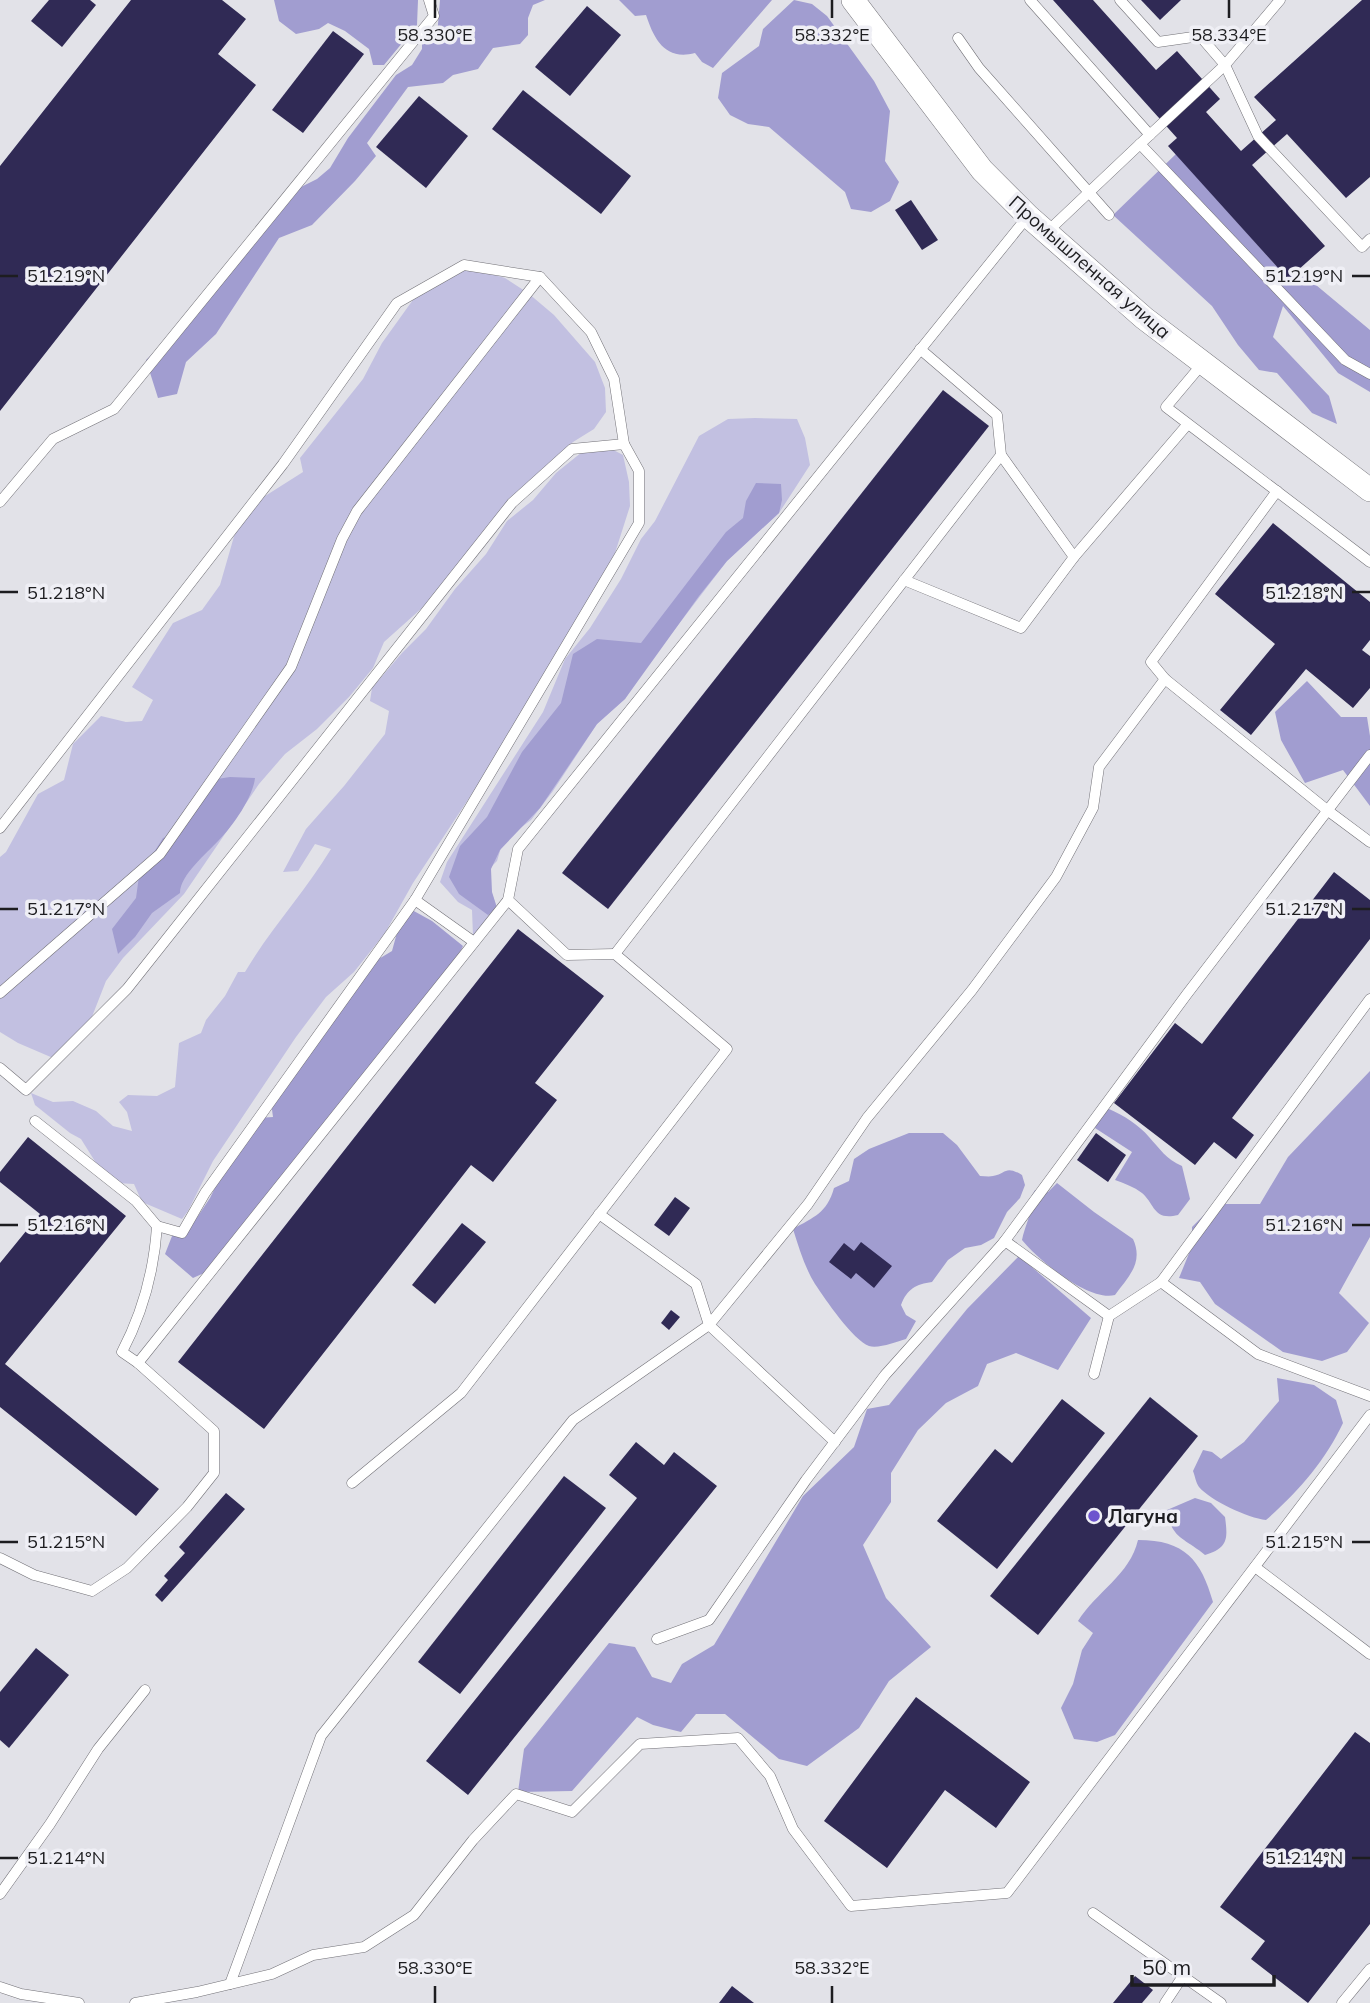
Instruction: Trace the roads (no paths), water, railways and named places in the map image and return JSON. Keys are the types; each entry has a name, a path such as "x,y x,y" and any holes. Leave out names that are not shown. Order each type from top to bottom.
{"street":[{"name":"Промышленная улица","path":"853,0 982,170 1028,216 1144,318 1370,490"}],"lane":[{"path":"2,494 53,439 114,409 434,16 429,0"},
{"path":"1030,0 1150,135"},
{"path":"1120,0 1158,42 1200,36 1226,65 1258,136 1362,247 1370,239"},
{"path":"1046,232 1226,65 1278,1"},
{"path":"958,38 979,68 1109,215"},
{"path":"1140,144 1345,360 1370,374"},
{"path":"138,1363 508,900 518,849 1028,216"},
{"path":"0,828 283,464 397,303 464,265 540,277 591,332 614,379 624,444 639,471 639,523 415,900 205,1193 182,1233 157,1226 136,1201 35,1121"},
{"path":"0,993 160,854 291,667 342,539 357,511 540,277"},
{"path":"920,349 997,415 1001,455 1074,557"},
{"path":"1203,363 1166,407 1370,562"},
{"path":"904,580 1021,628 1074,557 1187,425"},
{"path":"0,1068 26,1090 127,989 512,503 572,449 624,444"},
{"path":"615,954 1001,455"},
{"path":"1277,491 1151,662 1165,679 1370,842"},
{"path":"230,1984 321,1736 573,1420 709,1325 808,1204 867,1118 972,989 1056,877 1093,808 1099,767 1165,679"},
{"path":"1001,1246 1187,994 1370,755"},
{"path":"415,900 474,942"},
{"path":"352,1483 461,1393 727,1049 615,954 568,955 508,900"},
{"path":"1094,1374 1109,1316 1161,1282 1370,999"},
{"path":"599,1214 696,1284 709,1325 835,1442"},
{"path":"0,1559 34,1575 92,1591 127,1568 187,1507 214,1473 214,1431 122,1352 136,1324 151,1278 157,1226"},
{"path":"657,1639 709,1619 885,1375 1005,1241 1109,1316"},
{"path":"1161,1282 1258,1354 1370,1396"},
{"path":"135,2003 272,1974 313,1955 364,1947 414,1915 473,1840 516,1794 572,1812 640,1744 738,1738 770,1776 793,1829 851,1906 1007,1893 1370,1415"},
{"path":"1255,1567 1370,1654"},
{"path":"0,1894 99,1749 145,1690"},
{"path":"1093,1913 1221,2003"},
{"path":"1342,2003 1370,1969"},
{"path":"1165,2003 1183,1976"},
{"path":"0,1987 21,1994 79,2003"}],"place":[{"name":"Лагуна","path":"1094,1516"}]}
